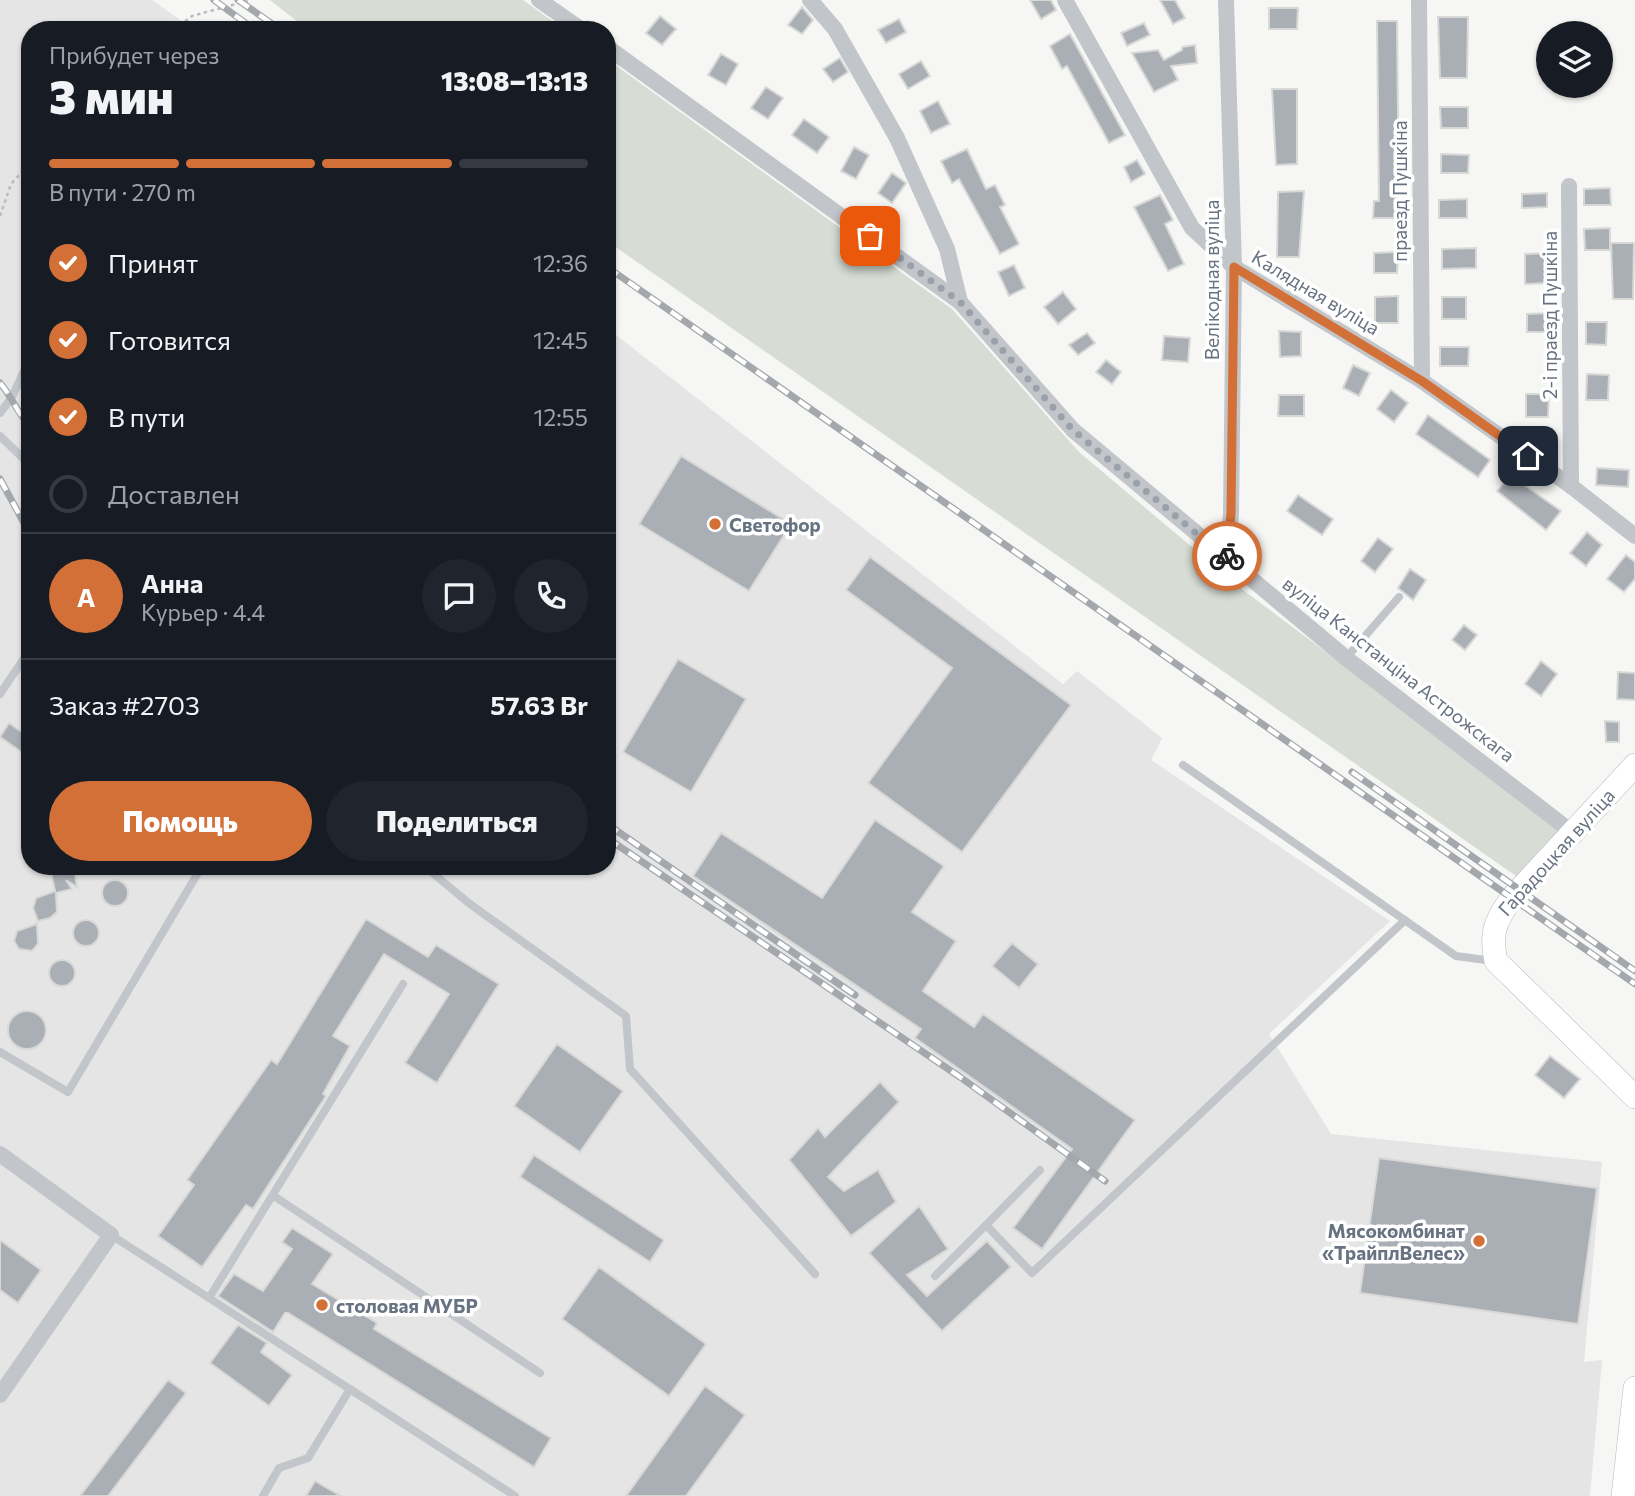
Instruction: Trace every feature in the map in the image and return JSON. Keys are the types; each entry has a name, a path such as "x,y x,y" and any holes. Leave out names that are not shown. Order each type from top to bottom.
{"street":[{"path":"539,0 569,21"},
{"name":"вуліца Канстанціна Астрожскага","path":"810,0 835,29 897,138 947,249 960,302"},
{"name":"Калядная вуліца","path":"1065,0 1192,228 1234,267 1422,381 1571,486 1635,536"},
{"name":"Велікодная вуліца","path":"1226,0 1234,267 1231,513 1227,559"},
{"name":"праезд Пушкіна","path":"1419,0 1422,381"},
{"name":"вуліца Канстанціна Астрожскага","path":"616,54 960,302 1073,430 1346,658 1573,833"},
{"name":"2-і праезд Пушкіна","path":"1569,186 1571,486"},
{"name":"Гарадоцкая вуліца","path":"1496,961 1492,943 1495,921 1511,899 1635,765"},
{"path":"1496,961 1635,1097"},
{"path":"0,1154 111,1235 2,1390"},
{"path":"1623,1496 1631,1463 1635,1388"}],"lane":[{"path":"0,413 12,397 21,378"},
{"path":"0,436 21,456"},
{"path":"1346,658 1399,597"},
{"path":"0,694 21,663"},
{"path":"1183,765 1456,956 1496,961"},
{"path":"0,1052 68,1092 197,875"},
{"path":"435,875 470,904 626,1016 630,1069 815,1274"},
{"path":"986,1225 1032,1273 1405,920"},
{"path":"209,1298 403,984"},
{"path":"935,1276 1040,1170"},
{"path":"274,1196 540,1373"},
{"path":"111,1235 515,1496"},
{"path":"263,1496 279,1468 308,1458 350,1389"}],"path":[{"path":"186,21 192,16 251,0"},
{"path":"0,216 11,184 21,173"}],"shaded area":[{"path":"0,0 152,0 181,21 21,21 21,875 616,875 616,335 1063,684 1077,671 1162,738 1151,760 1390,921 1269,1034 1331,1134 1602,1162 1584,1362 1602,1360 1590,1496 0,1496"},
{"path":"270,0 523,0 552,21 297,21"},
{"path":"616,66 952,309 1079,452 1243,590 1471,760 1568,839 1526,883 616,247"}],"building":[{"path":"1030,0 1051,0 1056,10 1041,19"},
{"path":"1160,0 1175,0 1185,18 1173,24"},
{"path":"802,7 813,20 802,34 788,25"},
{"path":"1269,8 1298,8 1297,29 1269,29"},
{"path":"660,16 676,29 662,45 646,33"},
{"path":"1438,17 1468,17 1467,78 1440,78"},
{"path":"899,19 906,32 886,43 878,30"},
{"path":"1377,21 1397,21 1399,218 1373,218 1374,201 1379,201"},
{"path":"1144,23 1150,35 1127,46 1121,33"},
{"path":"1070,34 1125,135 1109,143 1067,66 1062,69 1050,46"},
{"path":"1195,45 1197,63 1171,66 1178,80 1154,92 1132,53 1158,50 1164,60 1182,50 1182,47"},
{"path":"721,54 738,64 726,85 708,75"},
{"path":"840,58 848,72 833,82 823,69"},
{"path":"921,61 930,76 908,89 899,74"},
{"path":"766,87 783,98 768,119 751,108"},
{"path":"1272,89 1297,89 1297,164 1276,165"},
{"path":"938,101 950,124 931,133 920,111"},
{"path":"1440,107 1468,107 1468,128 1441,128"},
{"path":"804,119 829,137 817,153 792,135"},
{"path":"854,147 869,155 856,179 841,171"},
{"path":"967,149 986,189 995,185 1005,205 1000,207 1019,244 1000,254 959,179 952,183 941,161"},
{"path":"1441,154 1469,155 1468,173 1441,173"},
{"path":"1137,160 1145,174 1131,182 1124,167"},
{"path":"892,173 906,183 892,203 878,193"},
{"path":"1610,188 1611,205 1584,205 1584,189"},
{"path":"1304,191 1299,257 1277,257 1278,192"},
{"path":"1547,193 1547,207 1522,208 1522,194"},
{"path":"1160,195 1173,220 1165,224 1184,264 1168,271 1134,207"},
{"path":"1467,199 1467,218 1439,218 1439,200"},
{"path":"1610,228 1610,250 1585,250 1584,229"},
{"path":"1611,243 1634,243 1633,299 1613,299"},
{"path":"1476,248 1476,268 1442,269 1442,249"},
{"path":"1398,252 1397,273 1374,273 1374,253"},
{"path":"1549,253 1550,283 1525,284 1525,254"},
{"path":"1014,265 1025,288 1009,296 998,272"},
{"path":"1063,292 1076,309 1058,324 1044,307"},
{"path":"1398,296 1398,323 1375,323 1375,297"},
{"path":"1442,297 1466,297 1466,319 1442,319"},
{"path":"1549,313 1549,332 1527,332 1527,314"},
{"path":"1586,322 1607,322 1606,345 1586,344"},
{"path":"1279,331 1301,332 1301,356 1280,357"},
{"path":"1087,333 1095,343 1078,355 1069,345"},
{"path":"1164,336 1190,338 1188,362 1162,360"},
{"path":"1440,347 1469,347 1468,366 1440,366"},
{"path":"1106,360 1121,372 1112,384 1096,372"},
{"path":"1353,365 1370,373 1359,396 1343,388"},
{"path":"1587,374 1609,375 1608,400 1586,400"},
{"path":"1391,390 1408,403 1394,422 1377,409"},
{"path":"1526,394 1549,394 1548,417 1526,417"},
{"path":"1279,395 1304,395 1304,416 1278,416"},
{"path":"1428,415 1490,460 1478,477 1416,434"},
{"name":"Светофор","path":"681,456 791,524 749,591 639,524"},
{"path":"1597,468 1629,470 1628,487 1596,485"},
{"path":"1510,475 1561,511 1546,530 1497,491"},
{"path":"1298,495 1333,519 1322,535 1287,511"},
{"path":"1587,532 1602,545 1586,566 1570,553"},
{"path":"1378,538 1393,549 1375,572 1361,561"},
{"path":"1626,555 1635,562 1635,579 1624,592 1607,579"},
{"path":"870,557 1071,705 962,852 868,783 952,668 846,590"},
{"path":"1410,569 1426,580 1413,600 1398,588"},
{"path":"1464,625 1477,635 1465,650 1452,640"},
{"path":"678,659 746,699 691,792 623,752"},
{"path":"1541,661 1557,674 1541,696 1525,684"},
{"path":"1618,672 1635,673 1635,700 1617,699"},
{"path":"1605,721 1619,722 1619,742 1606,742"},
{"path":"9,723 21,732 21,752 0,737"},
{"path":"875,820 944,866 912,912 956,941 923,991 974,1027 983,1014 1135,1120 1042,1249 1013,1228 1072,1149 915,1038 921,1029 693,876 721,833 822,898"},
{"path":"52,875 75,875 77,887 66,880 72,889 56,893 57,912 50,918 38,921 33,908 36,898 55,891"},
{"path":"115,880 124,884 128,893 124,902 115,906 106,902 102,893 106,884"},
{"path":"366,919 428,957 436,945 499,984 437,1083 405,1063 449,994 384,954 333,1036 350,1046 323,1094 326,1096 253,1209 246,1205 202,1267 158,1236 194,1185 187,1180 271,1060 277,1064"},
{"path":"86,920 95,924 99,933 95,942 86,946 77,942 73,933 77,924"},
{"path":"37,924 38,944 32,951 19,949 14,941 17,931"},
{"path":"1012,943 1038,964 1019,988 992,966"},
{"path":"62,960 71,964 75,973 71,982 62,986 53,982 49,973 53,964"},
{"path":"27,1011 40,1017 46,1030 40,1043 27,1049 14,1043 8,1030 14,1017"},
{"path":"557,1044 623,1091 580,1152 514,1106"},
{"path":"1550,1056 1580,1079 1564,1098 1535,1075"},
{"path":"880,1082 899,1102 828,1177 844,1191 878,1170 896,1202 851,1236 789,1160 818,1128 825,1137"},
{"path":"534,1155 664,1240 650,1262 520,1177"},
{"name":"Мясокомбинат «ТрайплВелес»","path":"1379,1158 1597,1188 1578,1324 1360,1293"},
{"path":"919,1206 948,1249 907,1275 927,1296 987,1241 1011,1267 942,1331 869,1253"},
{"path":"292,1228 333,1254 312,1284 377,1323 374,1329 551,1438 534,1467 288,1313 285,1313 273,1332 218,1296 234,1274 263,1291 292,1249 282,1242"},
{"path":"0,1240 41,1270 18,1303 0,1290"},
{"path":"599,1267 706,1344 669,1396 562,1319"},
{"path":"238,1325 267,1343 261,1352 292,1375 269,1406 210,1363"},
{"path":"168,1380 186,1393 108,1496 80,1496"},
{"path":"705,1386 745,1415 686,1496 626,1496"},
{"path":"315,1481 341,1496 306,1496"}],"railway":[{"path":"214,0 243,21"},
{"path":"238,0 268,21"},
{"path":"616,273 1635,984"},
{"path":"0,383 21,414"},
{"path":"0,479 21,518"},
{"path":"1352,772 1635,971"},
{"path":"616,830 855,995"},
{"path":"616,844 960,1077 1105,1181"}],"way so far":[{"path":"870,236 960,302 1073,430 1227,559 1227,556"}],"place":[{"name":"Светофор","path":"715,524"},
{"name":"Мясокомбинат «ТрайплВелес»","path":"1479,1241"},
{"name":"столовая МУБР","path":"322,1305"}],"route":[{"path":"1227,556 1231,513 1234,267 1422,381 1528,456"}]}
